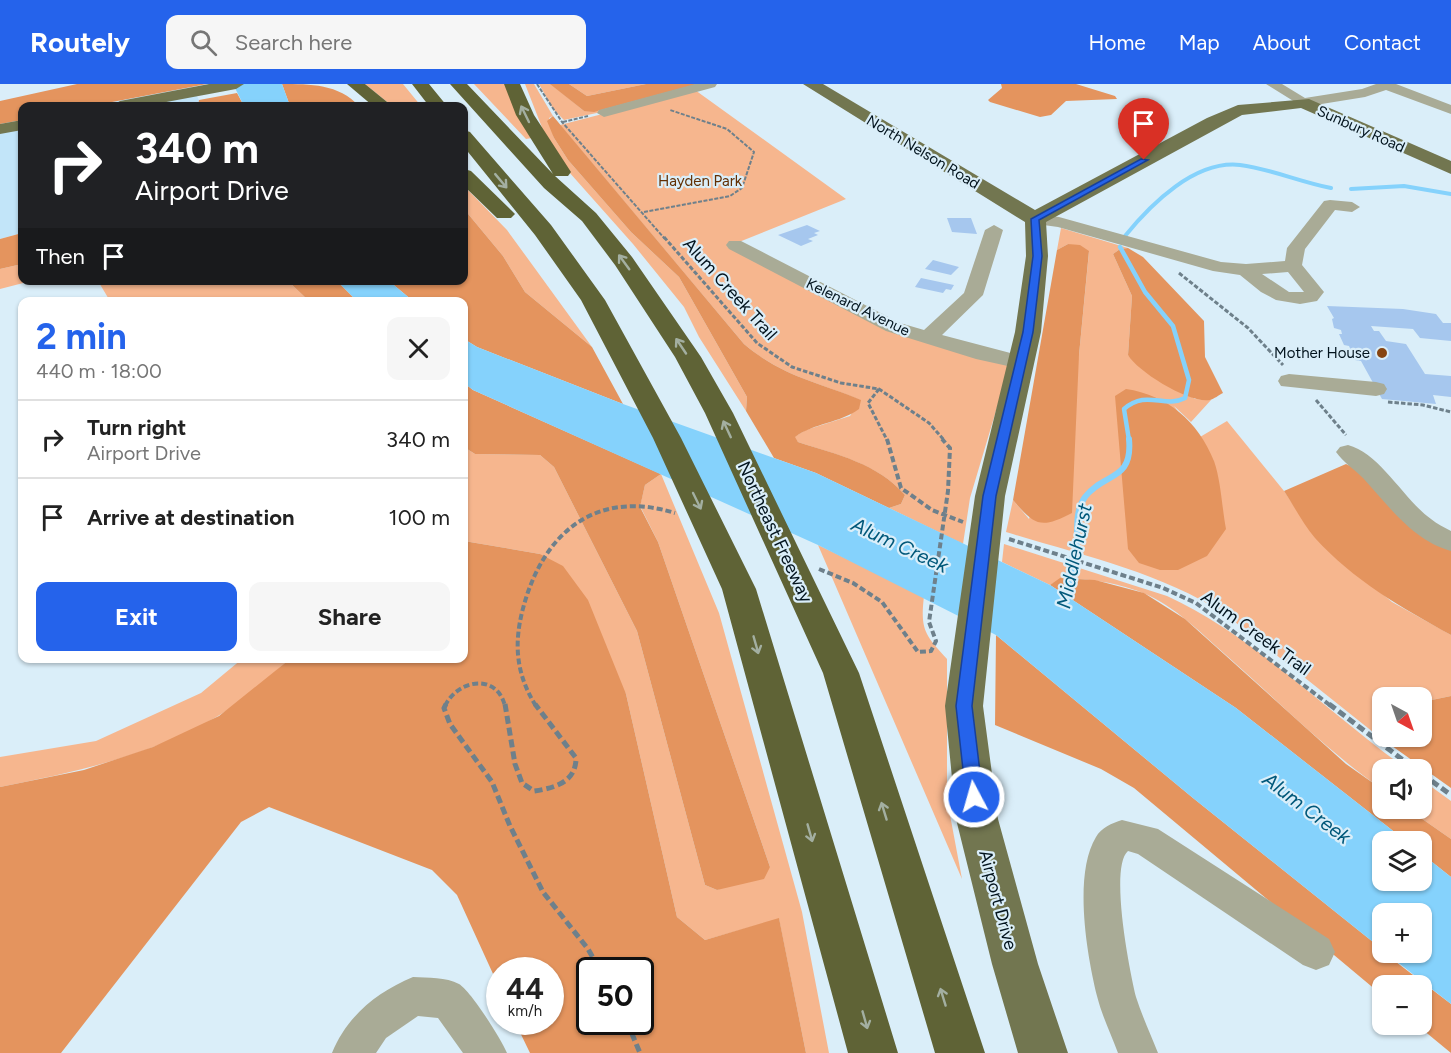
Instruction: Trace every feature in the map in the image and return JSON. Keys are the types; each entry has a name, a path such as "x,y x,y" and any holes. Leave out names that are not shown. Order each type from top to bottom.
{"highway":[{"path":"355,84 378,102"},
{"path":"420,84 435,102"},
{"name":"Northeast Freeway","path":"458,84 551,184 590,217 624,262 704,384 719,412 841,673 960,1053"},
{"path":"512,84 525,115 590,217"},
{"path":"468,141 543,230 586,291 667,438 739,589 873,1053"},
{"path":"468,179 513,224 632,374"}],"main road":[{"path":"141,102 236,84"},
{"name":"North Nelson Road","path":"811,84 1035,219"},
{"path":"1035,219 1238,110 1269,96 1276,86"},
{"path":"1238,110 1303,103"},
{"name":"Sunbury Road","path":"1303,103 1451,168"},
{"path":"0,129 18,126"},
{"name":"Airport Drive","path":"1035,219 1037,256 1028,332 990,496 964,706 977,819 1016,964 1043,1053"}],"street":[{"path":"604,113 710,84"},
{"path":"1303,103 1365,93 1387,85 1451,110"},
{"name":"Sunbury Road","path":"1276,86 1303,103"},
{"path":"1246,270 1272,292 1286,299 1310,297 1314,292 1293,267 1296,248 1330,205 1352,207"},
{"path":"1035,219 1059,222 1163,253 1246,270 1293,267"},
{"path":"926,339 973,295 994,230"},
{"name":"Kelenard Avenue","path":"735,245 893,327 926,339 1021,363"},
{"path":"1289,381 1378,395"},
{"path":"1347,444 1421,525 1451,542"},
{"path":"1138,1053 1117,997 1102,910 1104,863 1109,846 1122,835 1146,840 1316,952"},
{"path":"352,1053 372,1024 413,996 448,999 487,1053"}],"path":[{"name":"Alum Creek Trail","path":"537,84 562,122 771,355 792,367 841,383 879,389"},
{"path":"643,102 719,125 748,144 754,152 742,188 729,196 644,212"},
{"path":"562,122 604,113"},
{"path":"1176,268 1260,339 1287,369 1289,381"},
{"path":"817,568 868,590 884,602 898,622 905,640 918,652 931,651 936,641 929,622 948,491 950,448 929,423 879,389 868,403 886,438 901,488 932,510 971,525"},
{"path":"1317,394 1315,398 1347,444"},
{"path":"1378,395 1451,412"},
{"path":"593,957 543,892 510,826 492,782 450,724 444,708 450,693 467,684 485,684 500,692 507,705 508,732 522,783 534,791 551,790 573,776 577,766 576,758 532,702 517,664 519,621 534,577 549,549 567,531 594,513 611,506 658,506 679,514"},
{"name":"Alum Creek Trail","path":"1000,536 1162,588 1196,603 1402,759"},
{"path":"1432,781 1451,795"},
{"path":"632,1035 640,1053"}],"shaded area":[{"path":"77,84 207,84 112,102 18,102 18,121 0,124 0,101"},
{"path":"282,84 313,85 333,89 354,102 289,102"},
{"path":"550,84 569,84 587,96 646,84 698,84 594,112 584,111"},
{"path":"1001,84 1076,84 1115,96 1117,99 1066,101 1051,115 1040,117 990,102 988,100 1002,88"},
{"path":"192,87 199,100 199,102 112,102"},
{"path":"237,93 242,102 199,102 199,100"},
{"path":"553,116 744,344 786,371 861,400 859,409 852,414 802,432 795,437 798,442 856,461 882,475 905,495 901,504 889,508 816,473 774,458 746,411 747,397 679,277 631,232 568,160 554,138 547,121"},
{"path":"18,121 18,234 0,239 0,124"},
{"path":"468,214 503,256 525,292 592,347 623,404 468,341 468,297 408,297 394,285 468,285"},
{"path":"18,234 18,265 0,269 0,239"},
{"path":"1068,244 1080,245 1089,251 1079,355 1072,513 1046,523 1033,520 1013,500 1057,250"},
{"path":"1128,248 1143,257 1204,321 1205,357 1223,393 1210,400 1190,397 1153,378 1128,355 1132,296 1113,254 1120,249"},
{"path":"292,285 341,285 353,297 305,297"},
{"path":"468,386 661,474 645,485 640,507 658,542 770,867 764,879 717,890 705,885 637,631 554,467 540,455 475,454 468,450"},
{"path":"1126,389 1155,397 1179,412 1199,434 1214,461 1226,529 1207,556 1178,570 1160,570 1139,563 1128,549 1115,396"},
{"path":"1346,464 1359,470 1451,549 1451,635 1396,604 1345,567 1315,538 1284,491"},
{"path":"468,542 540,554 563,566 588,600 626,694 677,917 705,940 779,918 806,1053 530,1053 521,1035 564,1035 564,957 486,959 457,895 432,870 269,807 241,822 61,1053 0,1053 0,787 84,770 153,747 219,716 285,663 468,663"},
{"path":"1060,578 1095,580 1144,593 1185,619 1346,764 1372,782 1372,814 1236,708 1050,585"},
{"path":"996,635 1193,798 1372,941 1372,963 1397,963 1413,975 1372,975 1372,987 1134,788 1101,769 995,725"},
{"path":"1451,696 1451,788 1432,774 1432,759 1410,759 1393,747 1432,747 1432,700"},
{"path":"1378,819 1422,819 1451,839 1451,877 1432,862 1432,831 1393,831"},
{"path":"1432,989 1451,1004 1451,1053 1429,1035 1432,1035"}],"green space":[{"path":"365,84 403,84 418,102 387,102"},
{"path":"474,84 507,84 532,138 526,139"},
{"path":"525,84 534,84 553,116 549,118 554,138 568,160 631,232 679,277 747,397 746,411 699,337 684,307 633,244 561,163 543,130"},
{"path":"539,84 551,84 584,111 606,111 564,120 553,109"},
{"path":"569,84 646,84 587,96"},
{"name":"Hayden Park","path":"695,90 846,199 739,242 902,327 1012,357 970,498 963,544 889,508 901,504 905,495 882,475 856,461 798,442 794,437 806,430 850,416 860,400 786,371 744,344 560,125"},
{"path":"468,190 507,230 592,347 525,292 503,256 468,214"},
{"path":"1061,228 1128,248 1120,249 1113,254 1132,296 1128,355 1195,399 1211,400 1191,422 1174,406 1214,461 1200,437 1227,421 1284,491 1315,537 1392,602 1451,635 1451,696 1432,700 1432,687 1372,687 1372,731 1225,614 1200,599 1119,566 1006,532 1013,500 1029,519 1079,355 1089,252 1068,244 1057,250"},
{"path":"18,265 18,284 0,289 0,269"},
{"path":"100,285 292,285 305,297 108,297"},
{"path":"468,450 475,454 540,455 554,467 637,631 705,885 717,890 770,867 658,542 640,506 645,485 661,474 719,613 802,912 829,1053 806,1053 779,919 705,940 677,917 626,694 540,554 468,542"},
{"path":"1004,544 1167,596 1231,632 1372,742 1372,747 1378,747 1394,759 1372,759 1372,782 1322,742 1198,630 1155,599 1122,586 1082,579 1059,581 1050,585 1002,562"},
{"path":"818,545 924,596 923,617 926,631 947,659 947,799 962,879"},
{"path":"237,663 285,663 228,710 166,742 112,761 0,787 0,757 96,741 201,693"},
{"path":"1432,787 1451,801 1451,839 1422,819 1432,819"}],"water":[{"path":"233,84 282,84 289,102 242,102"},
{"path":"341,285 394,285 408,297 353,297"},
{"name":"Alum Creek","path":"468,341 623,404 816,473 1050,585 1236,708 1372,814 1372,819 1378,819 1393,831 1372,831 1372,891 1432,891 1432,862 1451,877 1451,1004 1432,989 1432,975 1414,975 1399,963 1432,963 1432,903 1372,903 1372,941 1193,798 996,635 818,545 473,390 468,386"}],"building":[{"path":"947,218 971,218 977,234 952,232"},
{"path":"807,225 820,231 814,233 818,235 808,239 813,241 801,246 778,235"},
{"path":"933,260 959,267 951,275 925,269"},
{"path":"921,278 954,285 951,290 946,289 943,293 915,287"},
{"name":"Mother House","path":"1327,306 1403,309 1436,314 1443,323 1451,323 1451,341 1420,338 1413,329 1371,326 1374,331 1379,331 1386,341 1406,344 1425,374 1451,376 1451,397 1433,395 1436,404 1382,399 1361,361 1355,360 1349,346 1344,345 1339,334 1342,334 1341,330 1334,328 1332,319 1334,318"}],"waterway":[{"name":"Middlehurst","path":"1125,236 1161,198 1175,187 1207,169 1223,165 1252,167 1331,188"},
{"name":"Middlehurst","path":"1351,189 1404,186 1451,194"},
{"name":"Middlehurst","path":"1120,247 1145,292 1173,326 1189,380 1185,398 1170,402 1140,400 1124,409 1129,440"},
{"name":"Middlehurst","path":"1065,601 1075,562 1081,503 1100,483 1122,470 1129,453 1129,440"}],"place":[{"name":"Mother House","path":"1382,353"}],"route":[{"path":"974,797 964,706 990,496 1028,332 1037,256 1035,219 1144,160"}]}
